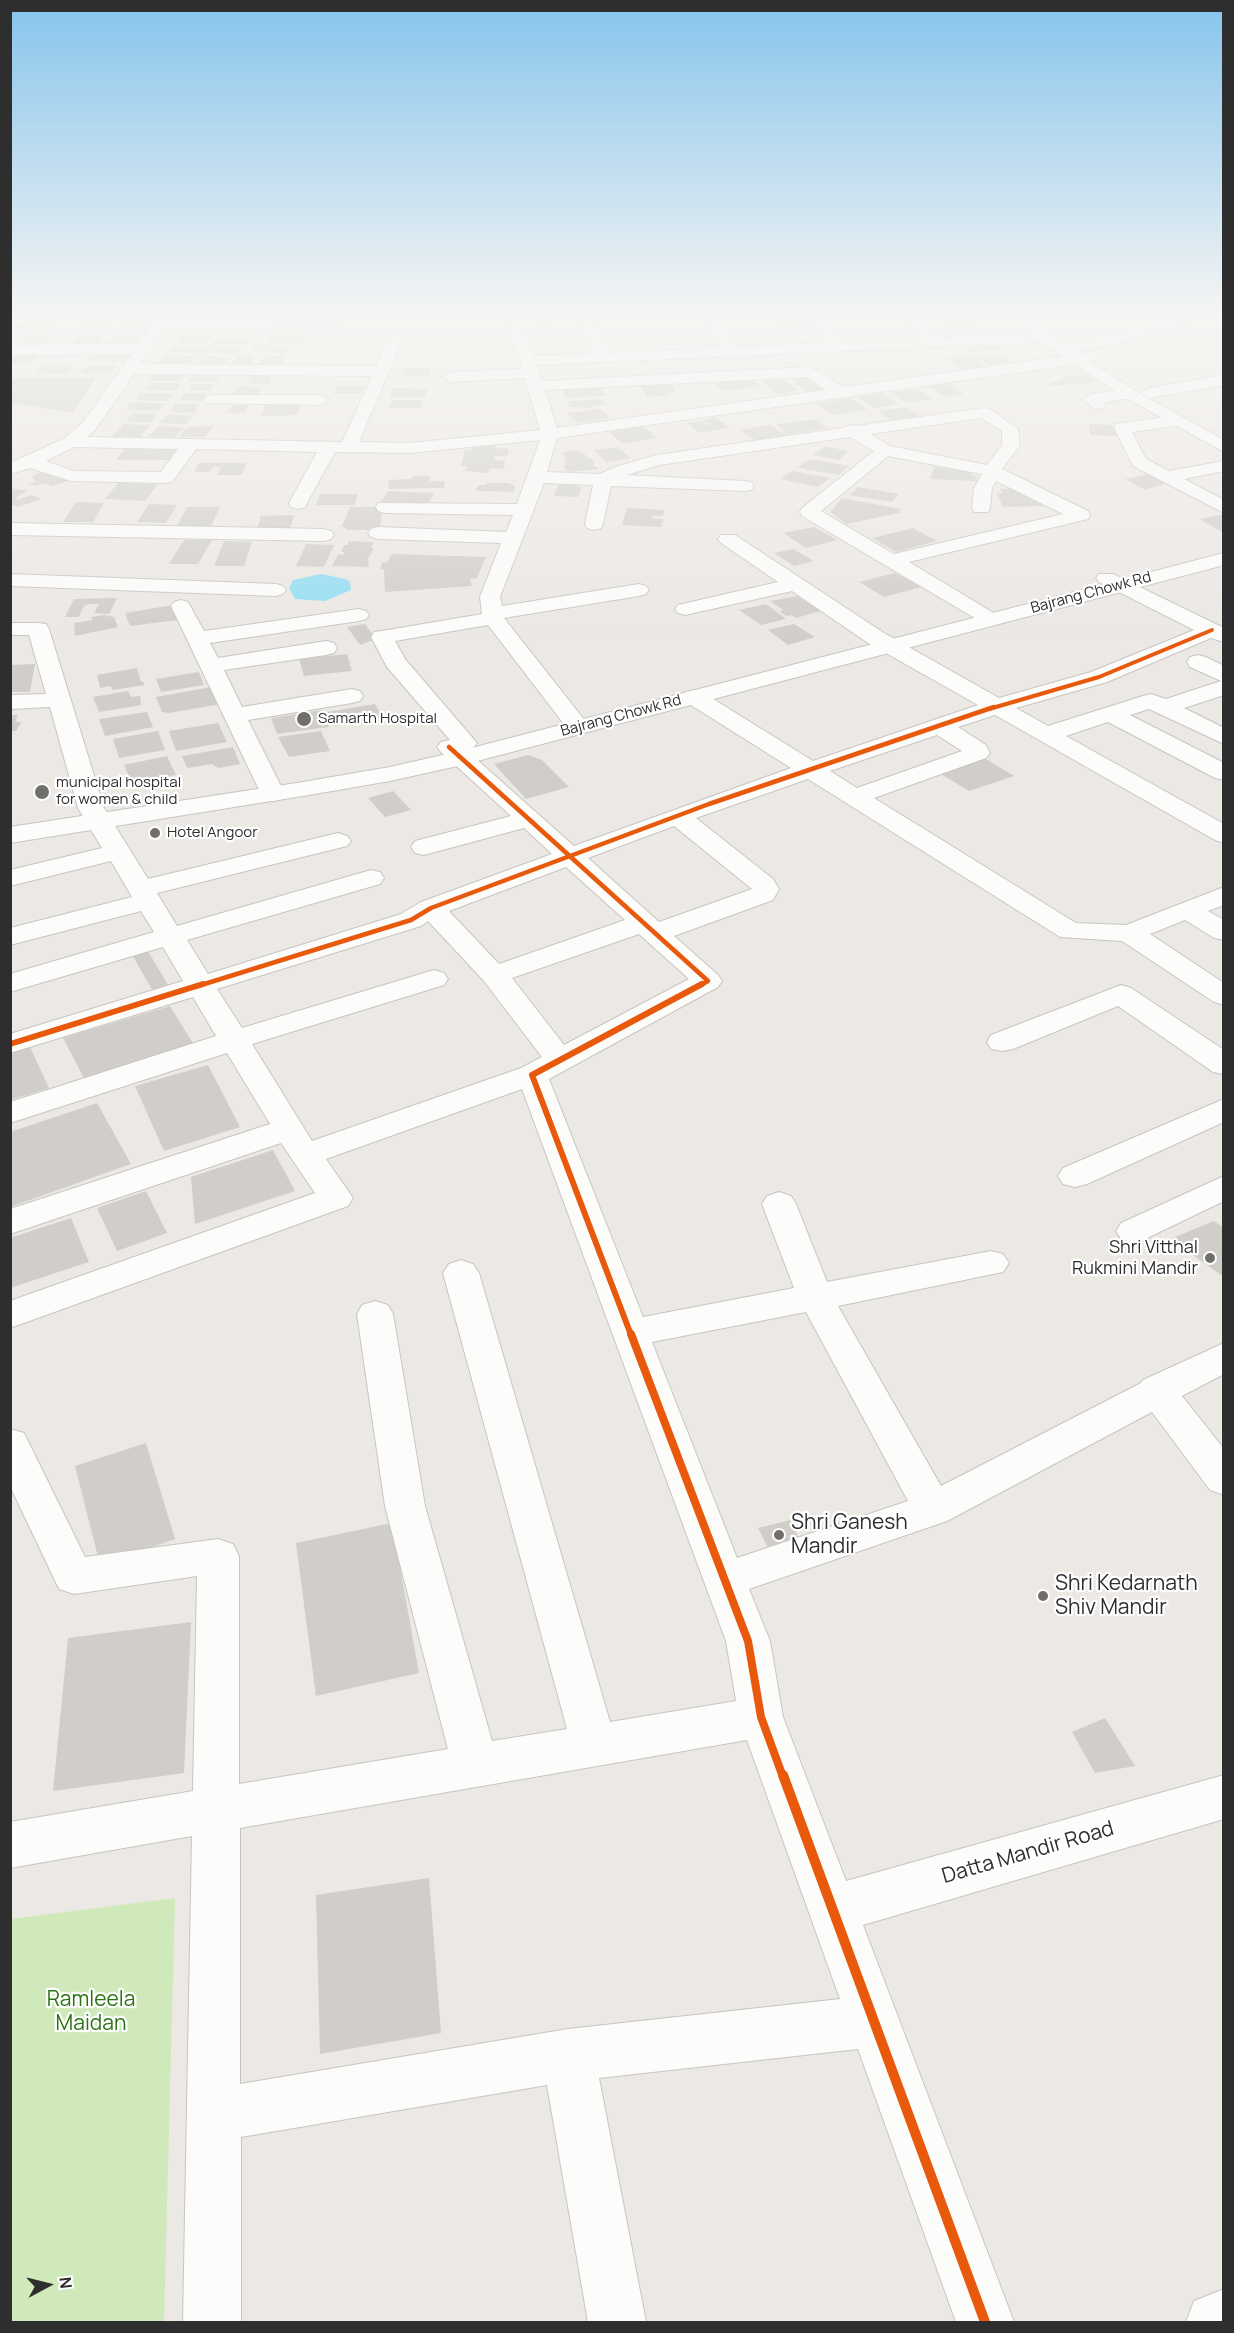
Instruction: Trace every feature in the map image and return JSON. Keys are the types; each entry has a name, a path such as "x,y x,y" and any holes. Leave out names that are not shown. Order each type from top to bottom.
{"street":[{"path":"10,469 71,442 90,424"},
{"path":"350,446 359,424"},
{"path":"547,424 550,434 537,477 522,510 490,597 493,616 573,722"},
{"path":"71,442 408,447 550,434 621,424"},
{"path":"835,424 855,432 885,450 993,472 1081,514 890,561"},
{"path":"603,480 621,471 657,460 910,424"},
{"path":"981,508 983,488 987,479 1011,445 1010,429 1002,424"},
{"path":"1153,424 1122,428 1139,462 1224,508"},
{"path":"1180,424 1224,447"},
{"path":"1202,424 1224,437"},
{"path":"30,462 71,476 166,478 191,444"},
{"path":"298,503 329,446"},
{"path":"885,450 809,512 983,616"},
{"path":"1166,477 1224,466"},
{"path":"537,477 745,486"},
{"path":"594,524 603,480"},
{"path":"385,507 522,510"},
{"path":"10,529 324,535"},
{"path":"378,533 512,538"},
{"path":"728,539 884,642 1224,835"},
{"name":"Bajrang Chowk Rd","path":"10,835 95,815 270,788 390,774 459,749 573,722 1114,582 1224,548"},
{"name":"Bajrang Chowk Rd","path":"1114,582 1224,559"},
{"path":"10,579 276,590"},
{"path":"1114,582 1218,633"},
{"path":"685,609 795,584"},
{"path":"10,1222 297,1142 546,1067 708,981 529,819 459,749 395,662 382,637 639,590"},
{"path":"181,606 270,788"},
{"path":"197,638 359,615"},
{"path":"10,629 38,629 95,815 297,1142 336,1198 10,1315"},
{"path":"10,1044 201,987 411,920 431,908 678,816 998,706 1100,677 1218,633"},
{"name":"Bajrang Chowk Rd","path":"573,722 694,697 884,642"},
{"path":"210,666 326,648"},
{"path":"1198,662 1224,675"},
{"path":"1166,707 1224,687"},
{"path":"235,715 352,696"},
{"path":"694,697 1070,931 1130,933 1224,895"},
{"path":"10,702 59,700"},
{"path":"1047,734 1146,701 1155,702 1224,736"},
{"path":"1108,713 1224,773"},
{"path":"855,797 978,753 978,750 939,726"},
{"name":"Bajrang Chowk Rd","path":"10,821 95,815"},
{"path":"494,975 763,894 766,889 764,885 678,816"},
{"path":"424,847 529,819"},
{"path":"10,938 144,895 338,841"},
{"path":"10,878 117,852"},
{"path":"10,983 371,878"},
{"path":"431,908 494,975 546,1067 631,1333 748,1641 761,1718 985,2322"},
{"path":"1187,910 1224,932"},
{"path":"1130,933 1224,996"},
{"path":"10,1113 234,1040 434,979"},
{"path":"1002,1042 1121,994 1224,1065"},
{"path":"1075,1176 1224,1109"},
{"path":"1133,1231 1224,1187"},
{"path":"779,1204 815,1296 933,1509"},
{"path":"631,1333 991,1263"},
{"path":"460,1273 594,1746"},
{"path":"375,1314 405,1506 475,1764"},
{"path":"724,1580 933,1509 1156,1390 1224,1357"},
{"path":"1156,1390 1224,1479"},
{"path":"10,1444 74,1576 218,1556 212,2322"},
{"path":"10,1845 475,1764 761,1718"},
{"name":"Datta Mandir Road","path":"832,1909 1224,1797"},
{"path":"214,2115 568,2055 874,2022"},
{"path":"568,2055 617,2322"},
{"path":"1215,2322 1224,2318"}],"green space":[{"name":"Ramleela Maidan","path":"175,1898 164,2322 11,2322 11,1919"}],"water":[{"path":"321,574 346,579 350,582 351,590 325,601 295,599 289,588 293,580"}],"building":[{"path":"124,424 150,425 139,438 111,437"},
{"path":"688,424 724,424 730,428 699,433"},
{"path":"776,424 822,424 827,428 787,435"},
{"path":"1089,424 1113,425 1120,436 1090,435"},
{"path":"770,425 787,436 756,441 740,430"},
{"path":"159,426 186,428 173,438 148,436"},
{"path":"214,426 205,437 179,437 188,427"},
{"path":"643,426 658,438 622,444 608,431"},
{"path":"473,445 495,445 495,448 509,449 507,456 495,456 495,460 505,461 504,469 491,468 487,473 464,471 468,467 461,466 465,450 471,450"},
{"path":"825,446 848,451 839,460 813,455"},
{"path":"618,447 631,458 606,462 594,450"},
{"path":"125,448 177,449 171,456 174,457 171,460 116,460"},
{"path":"578,450 593,460 594,466 600,469 567,472 563,466 566,466 564,459 567,458 562,453"},
{"path":"809,459 849,466 839,475 798,468"},
{"path":"199,463 247,463 241,475 217,475 221,467 213,467 210,472 194,472"},
{"path":"934,467 973,471 972,475 976,476 977,481 930,479"},
{"path":"792,471 830,478 818,487 780,479"},
{"path":"39,473 56,474 51,476 71,480 52,486 43,483 35,486 28,484 35,482 32,476"},
{"path":"1149,474 1168,481 1161,481 1167,483 1145,490 1125,479"},
{"path":"412,476 430,476 429,481 445,481 444,488 388,489 389,480 412,479"},
{"path":"118,483 158,484 145,501 105,499"},
{"path":"509,483 515,486 514,492 476,491 478,485"},
{"path":"558,485 582,487 578,497 554,496"},
{"path":"858,487 899,494 892,502 849,495"},
{"path":"10,488 28,491 15,498 32,495 42,499 18,507 10,504"},
{"path":"1017,488 1020,493 1028,493 1044,506 1003,507 997,493 1002,493 1000,489"},
{"path":"388,491 434,493 428,505 381,502"},
{"path":"320,494 358,494 354,505 316,505"},
{"path":"842,498 901,509 899,513 846,524 830,512"},
{"path":"76,502 104,503 93,522 63,522"},
{"path":"149,504 177,505 166,523 137,522"},
{"path":"187,507 220,507 211,526 177,526"},
{"path":"350,507 382,507 380,530 348,530 342,526"},
{"path":"627,508 665,510 663,516 652,516 651,518 663,519 661,527 622,525"},
{"path":"1224,514 1224,533 1199,519"},
{"path":"294,515 290,528 257,529 261,516"},
{"path":"814,527 838,540 806,548 783,533"},
{"path":"913,528 937,541 896,552 872,538"},
{"path":"184,540 212,540 198,564 169,564"},
{"path":"224,541 252,542 244,566 214,566"},
{"path":"348,541 374,542 371,547 374,548 367,561 369,561 368,567 332,566 338,554 343,555 345,552 341,552 344,545 348,545"},
{"path":"306,544 334,545 324,567 296,566"},
{"path":"793,549 814,561 794,566 774,553"},
{"path":"392,554 486,557 477,578 470,579 472,586 385,592 384,570 380,569 382,563 387,562"},
{"path":"895,573 921,587 884,597 859,582"},
{"path":"797,596 821,611 796,618 792,615 786,616 780,612 783,610 770,601"},
{"path":"117,598 109,614 94,613 99,604 90,604 84,606 79,617 65,617 74,599"},
{"path":"766,604 786,619 761,625 739,610"},
{"path":"173,605 178,620 130,626 125,613"},
{"path":"104,615 114,617 118,627 75,636 74,623 93,620 91,617"},
{"path":"365,624 376,639 360,645 347,627"},
{"path":"794,624 815,637 788,645 768,630"},
{"path":"347,654 352,671 304,676 299,659"},
{"path":"35,664 30,692 10,692 11,665"},
{"path":"137,668 144,685 112,690 111,686 100,688 97,675"},
{"path":"199,672 204,685 161,692 156,679"},
{"path":"212,687 221,704 169,713 162,712 156,697"},
{"path":"128,691 131,697 140,696 141,705 99,712 93,697"},
{"path":"375,704 383,718 334,726 327,712"},
{"path":"322,710 329,727 277,734 271,718"},
{"path":"147,712 153,727 105,736 99,719"},
{"path":"10,715 18,715 15,722 21,722 16,731 10,731"},
{"path":"218,723 227,742 176,751 169,731"},
{"path":"158,731 165,750 119,758 113,739"},
{"path":"321,731 330,751 289,757 278,737"},
{"path":"233,747 240,764 218,768 212,764 187,768 182,756"},
{"path":"528,755 542,760 569,787 526,799 494,764"},
{"path":"167,756 176,775 132,784 124,765"},
{"path":"984,758 1014,776 969,791 936,771"},
{"path":"393,791 411,810 385,817 368,798"},
{"path":"146,948 170,988 154,993 131,953"},
{"path":"170,1006 194,1045 85,1080 63,1038"},
{"path":"30,1047 49,1088 10,1100 10,1053"},
{"path":"208,1065 240,1127 164,1151 135,1086"},
{"path":"97,1103 131,1164 10,1207 10,1132"},
{"path":"273,1150 295,1191 195,1224 191,1177"},
{"path":"146,1191 167,1233 117,1251 97,1208"},
{"path":"71,1218 89,1262 10,1288 10,1238"},
{"name":"Shri Vitthal Rukmini Mandir","path":"1214,1221 1224,1228 1224,1277 1170,1239"},
{"path":"146,1443 175,1539 100,1565 75,1466"},
{"name":"Shri Ganesh Mandir","path":"790,1520 800,1541 768,1548 758,1528"},
{"path":"392,1523 419,1673 316,1696 296,1543"},
{"path":"191,1622 184,1773 53,1791 68,1638"},
{"path":"1105,1718 1135,1766 1095,1773 1072,1732"},
{"path":"429,1878 441,2033 320,2054 316,1895"}],"cycle path":[{"path":"10,1044 411,920 431,908 709,804 998,706 1099,677 1212,630"},
{"path":"449,747 708,981 532,1075 748,1641 761,1717 985,2322"}],"place":[{"name":"Samarth Hospital","path":"304,719"},
{"name":"municipal hospital for women & child","path":"42,792"},
{"name":"Hotel Angoor","path":"155,833"},
{"name":"Shri Vitthal Rukmini Mandir","path":"1210,1258"},
{"name":"Shri Ganesh Mandir","path":"779,1535"},
{"name":"Shri Kedarnath Shiv Mandir","path":"1043,1596"}]}
